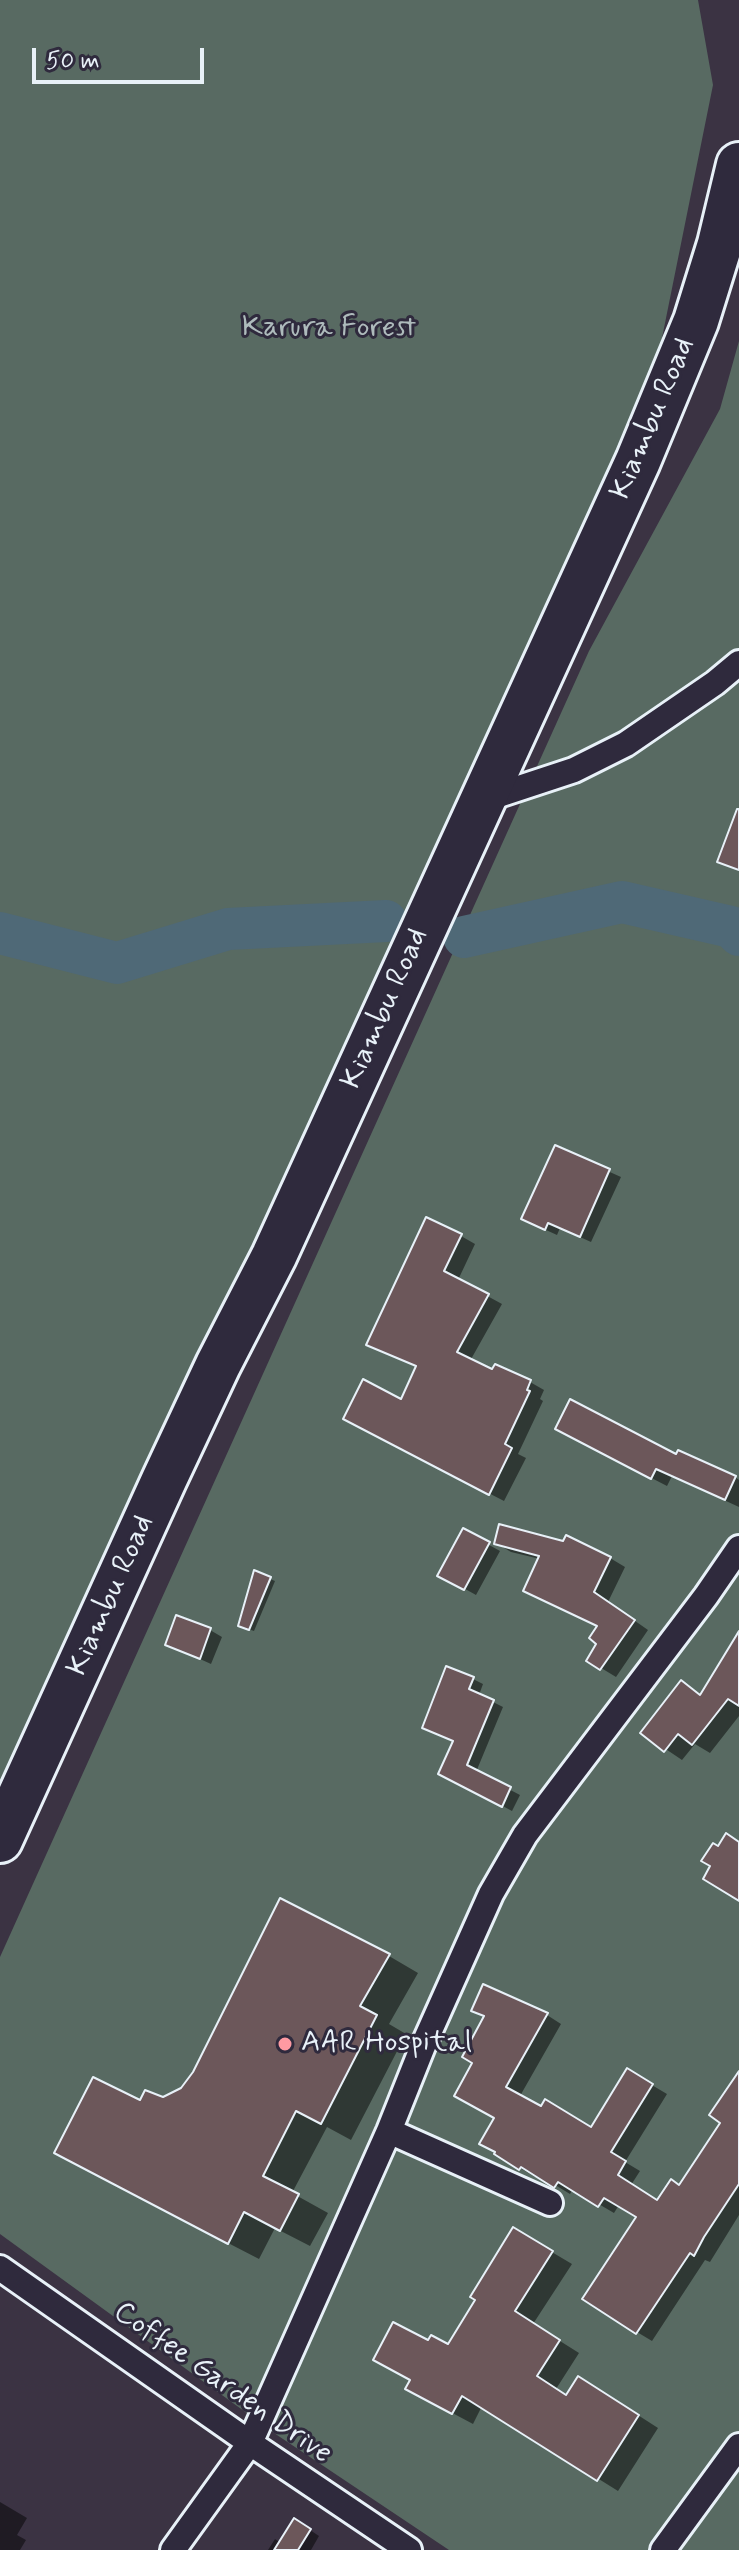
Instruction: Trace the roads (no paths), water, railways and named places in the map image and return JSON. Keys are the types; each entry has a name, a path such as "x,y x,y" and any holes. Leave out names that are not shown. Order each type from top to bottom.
{"highway":[{"name":"Kiambu Road","path":"0,1840 191,1423 274,1256 677,370 720,244 739,165"}],"street":[{"path":"481,800 574,770 626,744 739,663"},
{"path":"173,2550 250,2443 491,1894 525,1835 739,1548"},
{"path":"389,2131 550,2203"},
{"name":"Coffee Garden Drive","path":"0,2268 409,2550"},
{"path":"663,2550 730,2476 739,2446"}],"waterway":[{"path":"464,937 622,902 731,927 739,935"},
{"path":"0,933 117,963 228,929 386,921"}],"place":[{"name":"AAR Hospital","path":"285,2044"}],"park label":[{"name":"Karura Forest","path":"329,329"}]}
